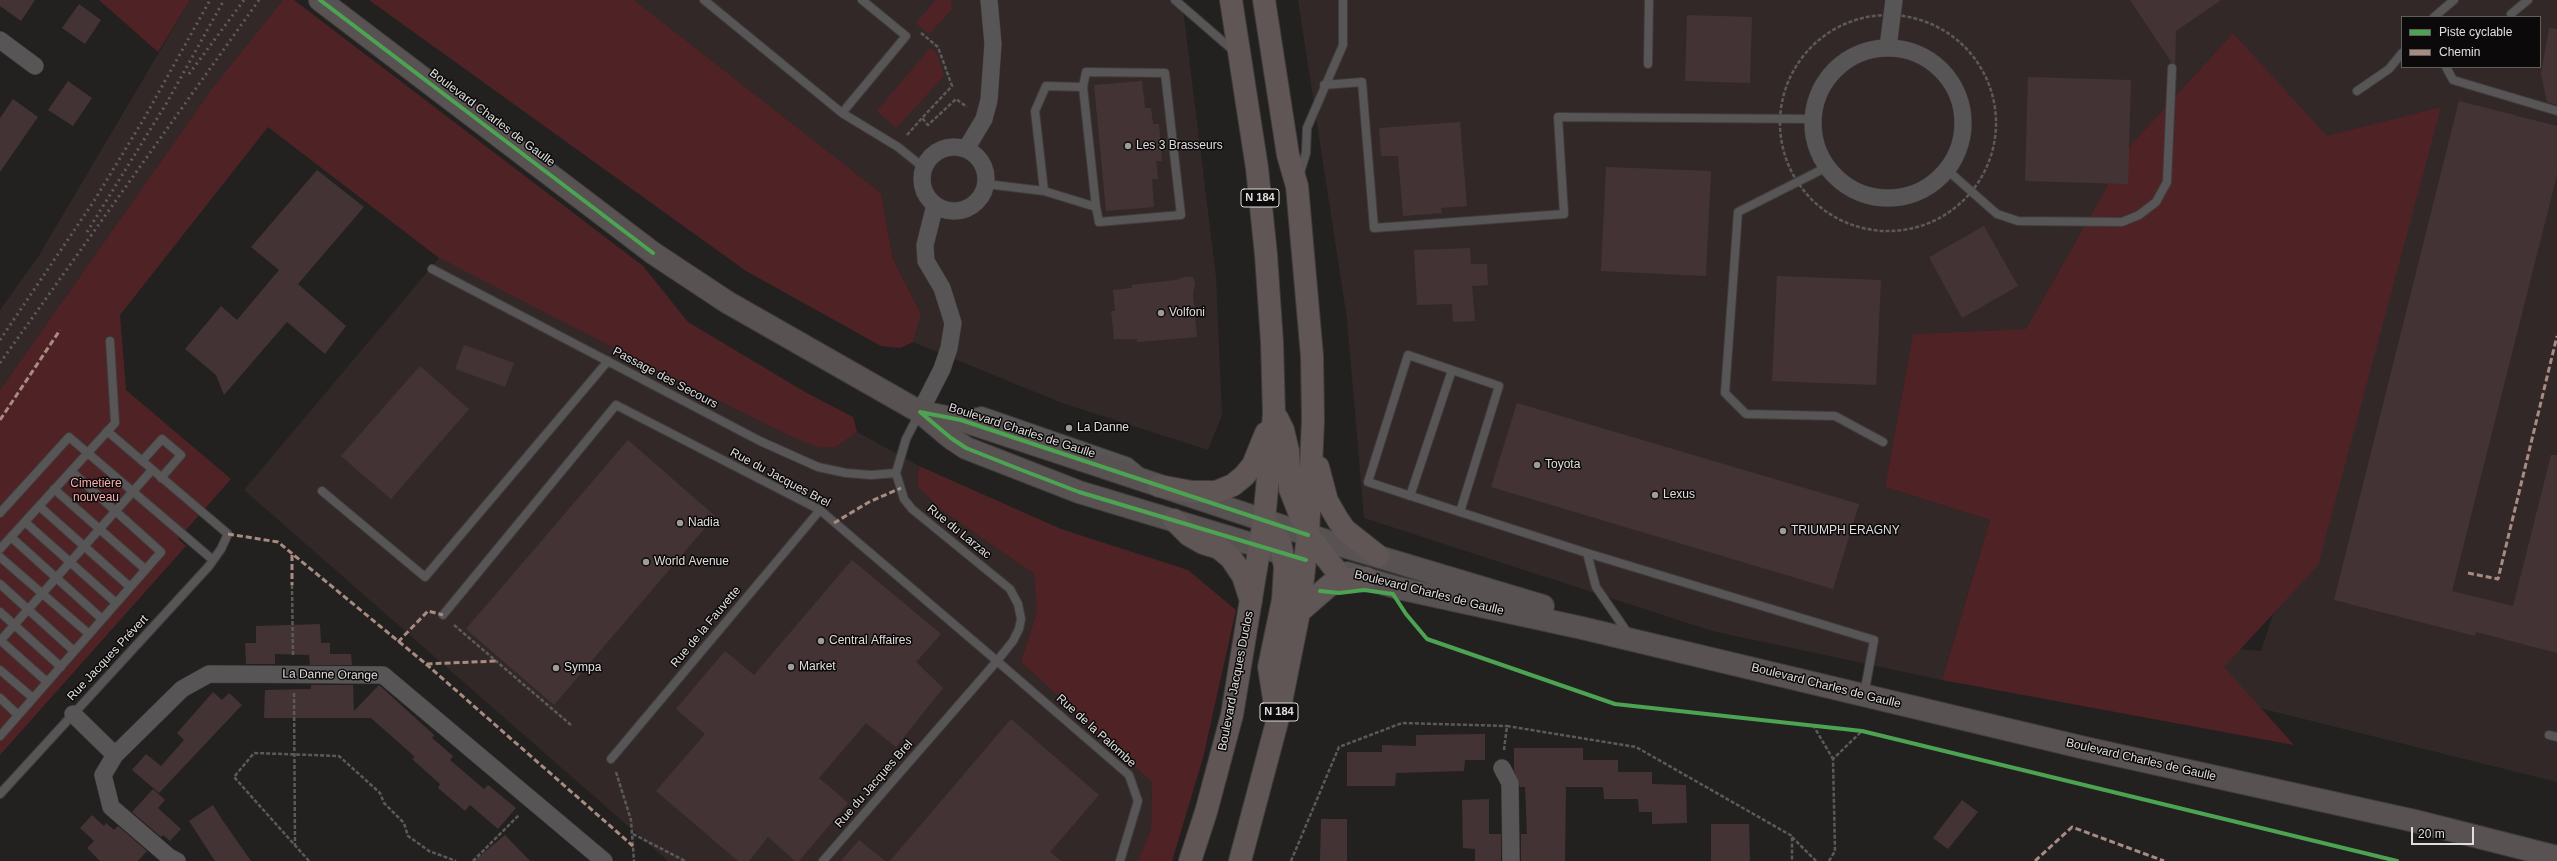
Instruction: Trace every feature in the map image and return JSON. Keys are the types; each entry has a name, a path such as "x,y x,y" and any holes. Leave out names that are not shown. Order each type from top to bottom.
{"main road":[{"name":"N 184","path":"1232,0 1256,168 1266,255 1272,342 1274,414 1264,520 1260,546"},
{"name":"N 184","path":"1240,861 1257,805 1277,722 1299,612 1308,535 1312,440 1312,356 1297,186 1288,155 1264,0"},
{"name":"N 184","path":"1159,486 1192,492 1216,492 1233,485 1244,476 1253,465 1274,414"},
{"name":"N 184","path":"1274,414 1284,430 1290,489 1308,535"},
{"path":"1312,440 1321,483 1334,513 1345,530 1378,556"},
{"path":"1174,520 1189,535 1203,543 1219,548 1231,558 1243,576 1252,602"},
{"path":"1264,520 1280,542 1284,554 1283,600 1269,667 1277,722"},
{"path":"1308,535 1335,569"},
{"name":"Boulevard Jacques Duclos","path":"1190,861 1206,812 1232,715 1252,602 1260,546"},
{"path":"1299,612 1330,585 1348,579 1366,578"}],"street":[{"name":"Boulevard Charles de Gaulle","path":"320,0 683,273 727,302 920,412 950,438 966,448 1080,492 1398,588 1726,662 2092,750 2415,821 2557,857"},
{"path":"966,149 984,119 989,100 993,44 989,0"},
{"path":"1888,47 1894,8"},
{"path":"0,40 35,66"},
{"path":"1888,47 1913,52 1936,64 1953,83 1962,107 1963,133 1955,157 1940,178 1919,192 1894,198 1868,195 1845,185 1827,167 1816,144 1813,119 1817,96 1834,71 1845,60 1866,51 1888,47"},
{"path":"956,146 966,149 982,163 986,173 986,184 982,195 975,203 966,209 955,211 935,205 923,188 924,168 936,152 946,147 956,146"},
{"path":"920,412 942,369 949,348 953,323 942,288 926,262 924,245 935,205"},
{"name":"Boulevard Charles de Gaulle","path":"920,412 950,417 1308,535 1726,662"},
{"name":"La Danne Orange","path":"177,861 169,857 111,807 103,776 115,755 182,689 209,674 383,675 604,861"},
{"path":"73,714 115,755"},
{"path":"1502,768 1510,783 1511,861"}],"lane":[{"path":"704,0 842,113 898,147 924,168"},
{"path":"842,113 906,36 862,0"},
{"path":"1297,186 1306,153 1307,128 1324,85 1343,46 1343,0"},
{"path":"1648,64 1649,0"},
{"path":"2435,16 2454,0"},
{"path":"2511,14 2528,0"},
{"path":"1178,1 1240,56"},
{"path":"2357,91 2389,69 2401,54"},
{"path":"1946,169 1997,214 2018,221 2122,222 2139,215 2156,202 2167,182 2172,68"},
{"path":"2447,68 2453,80 2557,111"},
{"path":"1086,72 1165,74 1181,215 1099,222 1096,207 1083,87 1086,72"},
{"path":"1324,85 1362,82 1374,228 1564,214 1558,116 1813,119"},
{"path":"1044,191 1035,111 1046,86 1083,87"},
{"path":"1827,167 1738,212 1725,393 1746,414 1835,416 1883,442"},
{"path":"986,184 1044,191 1096,207"},
{"name":"Passage des Secours","path":"432,269 760,441 818,467 852,474 896,473"},
{"path":"0,549 115,423 110,341"},
{"path":"1460,512 1499,386 1408,355 1368,482 1410,496 1587,553 1874,640 1864,696"},
{"path":"322,491 425,577 608,361"},
{"path":"1410,496 1452,370"},
{"name":"Rue du Jacques Brel","path":"443,616 616,405 820,510 997,661 823,861"},
{"path":"896,473 906,439 920,412"},
{"path":"107,431 161,478 181,455 162,439 142,461"},
{"path":"0,513 69,437 213,560"},
{"path":"47,682 0,641 152,470"},
{"path":"1,731 18,715 61,667 160,552 117,510 71,471"},
{"name":"Rue du Larzac","path":"896,473 904,499 912,509 1010,589 1018,604 1021,619 1019,630 1013,641 997,661"},
{"name":"Rue Jacques Prévert","path":"0,794 213,560 228,534 161,478"},
{"path":"54,489 145,569"},
{"path":"39,506 130,587"},
{"name":"Rue de la Fauvette","path":"611,759 820,510"},
{"path":"25,522 116,603"},
{"path":"11,537 102,619"},
{"path":"1587,553 1596,587 1626,632"},
{"path":"0,557 89,634"},
{"path":"0,584 74,651"},
{"path":"0,612 61,667"},
{"name":"Rue de la Palombe","path":"997,661 1129,775 1138,801 1120,861"},
{"path":"0,670 33,698"},
{"path":"0,698 18,715"}],"path":[{"path":"1894,8 1935,26 1952,36 1967,49 1980,65 1989,83 1994,102 1995,142 1990,161 1972,192 1955,209 1938,220 1900,231 1880,231 1860,228 1824,211 1796,182 1787,164 1781,145 1780,119 1786,86 1794,68 1806,51 1821,38 1838,27 1894,8"},
{"path":"906,136 952,86 938,47 914,28"},
{"path":"922,118 928,125 956,99 974,112"},
{"path":"292,585 294,674 293,754 296,846"},
{"path":"443,616 571,725"},
{"path":"1291,861 1339,748 1402,723 1507,726 1636,747 1792,836 1816,861"},
{"path":"1813,725 1833,759 1835,851 1829,861"},
{"path":"1502,768 1507,726"},
{"path":"1833,759 1862,731"},
{"path":"308,861 234,776 254,753 339,756 380,793 384,804 404,823 408,836 429,851 456,861"},
{"path":"611,759 621,785 633,834 634,861"},
{"path":"473,861 533,801"},
{"path":"633,834 685,861"},
{"path":"1792,836 1792,861"}],"shaded area":[{"path":"190,0 283,0 214,86 0,390 0,310 38,257"},
{"path":"634,0 1182,0 1216,277 1222,415 1208,450 1062,403 913,342 921,314 893,259 881,193"},
{"path":"1298,0 2557,0 2557,782 2211,696 2216,647 2261,651 2441,107 2327,137 2233,33 2130,146 2026,329 1913,334 1885,487 1990,520 1942,680 1712,631 1364,518 1347,319"},
{"path":"439,258 794,438 836,447 857,432 919,466 917,486 940,509 1034,574 1037,611 1021,662 1152,782 1151,829 1138,861 668,861 244,490"}],"green space":[{"path":"99,0 190,0 158,52"},
{"name":"Cimetière nouveau","path":"283,0 294,0 643,266 688,322 805,392 853,417 857,432 836,447 819,447 794,438 439,258 268,127 120,315 126,390 231,479 178,539 186,546 0,755 0,390 214,86"},
{"path":"369,0 634,0 881,193 893,259 921,314 913,342 900,348 881,346 746,271"},
{"path":"936,0 951,0 952,9 929,34 916,23"},
{"path":"2233,33 2327,136 2441,107 2318,565 2224,667 2294,745 1942,680 1990,520 1885,487 1913,334 2026,329 2130,146"},
{"path":"930,48 936,51 944,76 896,128 877,111"},
{"path":"919,466 1061,529 1188,570 1236,610 1203,758 1172,861 1138,861 1151,829 1152,782 1021,662 1037,611 1034,574 940,509 917,486"}],"building":[{"path":"0,0 35,0 21,21 0,6"},
{"path":"2130,0 2221,0 2176,31 2175,64 2172,63"},
{"path":"79,4 101,20 85,44 62,28"},
{"path":"1687,15 1752,17 1750,83 1685,81"},
{"path":"2549,28 2557,29 2557,105 2547,102 2541,74"},
{"path":"2028,77 2131,80 2128,184 2025,181"},
{"path":"68,81 92,98 73,126 48,110"},
{"name":"Les 3 Brasseurs","path":"1142,81 1145,108 1151,108 1153,124 1159,124 1162,161 1156,161 1158,179 1152,179 1154,207 1106,211 1094,85"},
{"path":"13,99 38,117 0,172 0,118"},
{"path":"2459,101 2557,126 2557,175 2452,591 2513,606 2551,455 2557,455 2557,653 2476,632 2475,636 2334,600"},
{"path":"1460,122 1467,206 1441,208 1442,213 1403,216 1398,156 1381,156 1379,128"},
{"path":"1606,167 1711,171 1706,276 1601,271"},
{"path":"317,170 364,207 298,284 346,326 325,354 287,322 224,395 216,375 185,349 221,306 237,320 279,270 251,247"},
{"path":"1984,226 2018,286 1962,318 1929,257"},
{"path":"1470,248 1471,264 1487,264 1488,285 1472,286 1475,321 1453,322 1452,304 1417,305 1414,250"},
{"path":"1777,276 1881,280 1876,385 1772,381"},
{"path":"1184,277 1193,277 1195,284 1193,294 1197,337 1137,342 1137,339 1114,339 1111,311 1115,311 1113,290 1132,288 1132,285 1176,280"},
{"path":"464,345 514,363 505,387 455,369"},
{"path":"420,366 469,409 391,499 341,456"},
{"path":"1517,403 1859,504 1833,589 1491,487"},
{"path":"628,440 715,516 554,705 466,629"},
{"path":"852,560 941,634 916,662 943,688 896,747 866,723 819,778 848,803 799,861 795,861 768,837 749,861 738,861 656,791 705,734 676,709 725,651 754,675"},
{"path":"320,624 321,643 330,643 330,654 351,654 352,665 310,665 309,655 275,654 275,664 246,664 245,643 256,643 256,626"},
{"path":"311,685 353,685 354,711 379,685 434,735 432,738 453,756 450,760 484,789 488,785 516,808 498,829 470,805 465,811 438,788 440,784 412,759 415,757 371,718 264,718 265,690 311,689"},
{"path":"213,692 222,700 229,693 242,705 159,793 132,770 146,754 161,766 184,740 177,733"},
{"path":"1011,719 1099,795 1050,852 1061,861 890,861"},
{"path":"1485,734 1485,760 1465,760 1464,771 1396,773 1395,786 1347,786 1347,752 1382,752 1382,745 1416,746 1416,735"},
{"path":"1514,748 1583,748 1583,760 1618,760 1618,772 1652,772 1652,784 1686,785 1687,823 1652,824 1652,812 1639,812 1638,799 1604,799 1603,787 1566,787 1565,861 1521,861 1521,834 1527,834 1525,787 1520,787 1514,770"},
{"path":"153,789 165,800 158,808 181,829 170,841 163,835 161,837 132,812"},
{"path":"1489,799 1489,834 1501,834 1501,861 1475,861 1475,849 1463,848 1462,800"},
{"path":"1962,800 1978,812 1948,849 1933,838"},
{"path":"213,805 251,861 215,861 189,821"},
{"path":"92,815 104,826 106,823 114,830 118,826 147,851 138,861 100,861 87,848 94,841 80,828"},
{"path":"1321,819 1347,819 1347,861 1320,861"},
{"path":"1711,824 1749,824 1750,861 1711,861"},
{"path":"505,835 530,861 474,861"},
{"path":"859,840 885,861 841,861"}],"railway":[{"path":"0,340 94,201 145,117 210,0"},
{"path":"87,232 166,104 224,0"},
{"path":"189,74 244,0"},
{"path":"0,363 259,0"}],"marked path":[{"path":"0,420 60,330"},
{"path":"2468,573 2498,579 2557,336"},
{"path":"834,523 869,502 901,488"},
{"path":"228,534 278,542 426,664 496,661"},
{"path":"292,555 292,585"},
{"path":"398,642 428,611 443,615"},
{"path":"426,664 633,846"},
{"path":"2035,861 2072,827 2164,861"}],"cycle path":[{"path":"320,0 653,253"},
{"path":"920,412 951,438 966,448 1019,469 1079,492 1306,560"},
{"path":"920,412 961,420 1308,535"},
{"path":"1320,591 1339,593 1364,590 1393,594 1406,614 1427,639 1615,704 1862,731 2397,861"}],"place":[{"name":"Les 3 Brasseurs","path":"1128,146"},
{"name":"Volfoni","path":"1161,313"},
{"name":"La Danne","path":"1069,428"},
{"name":"Toyota","path":"1537,465"},
{"name":"Lexus","path":"1655,495"},
{"name":"Nadia","path":"680,523"},
{"name":"TRIUMPH ERAGNY","path":"1783,531"},
{"name":"World Avenue","path":"646,562"},
{"name":"Central Affaires","path":"821,641"},
{"name":"Market","path":"791,667"},
{"name":"Sympa","path":"556,668"}]}
